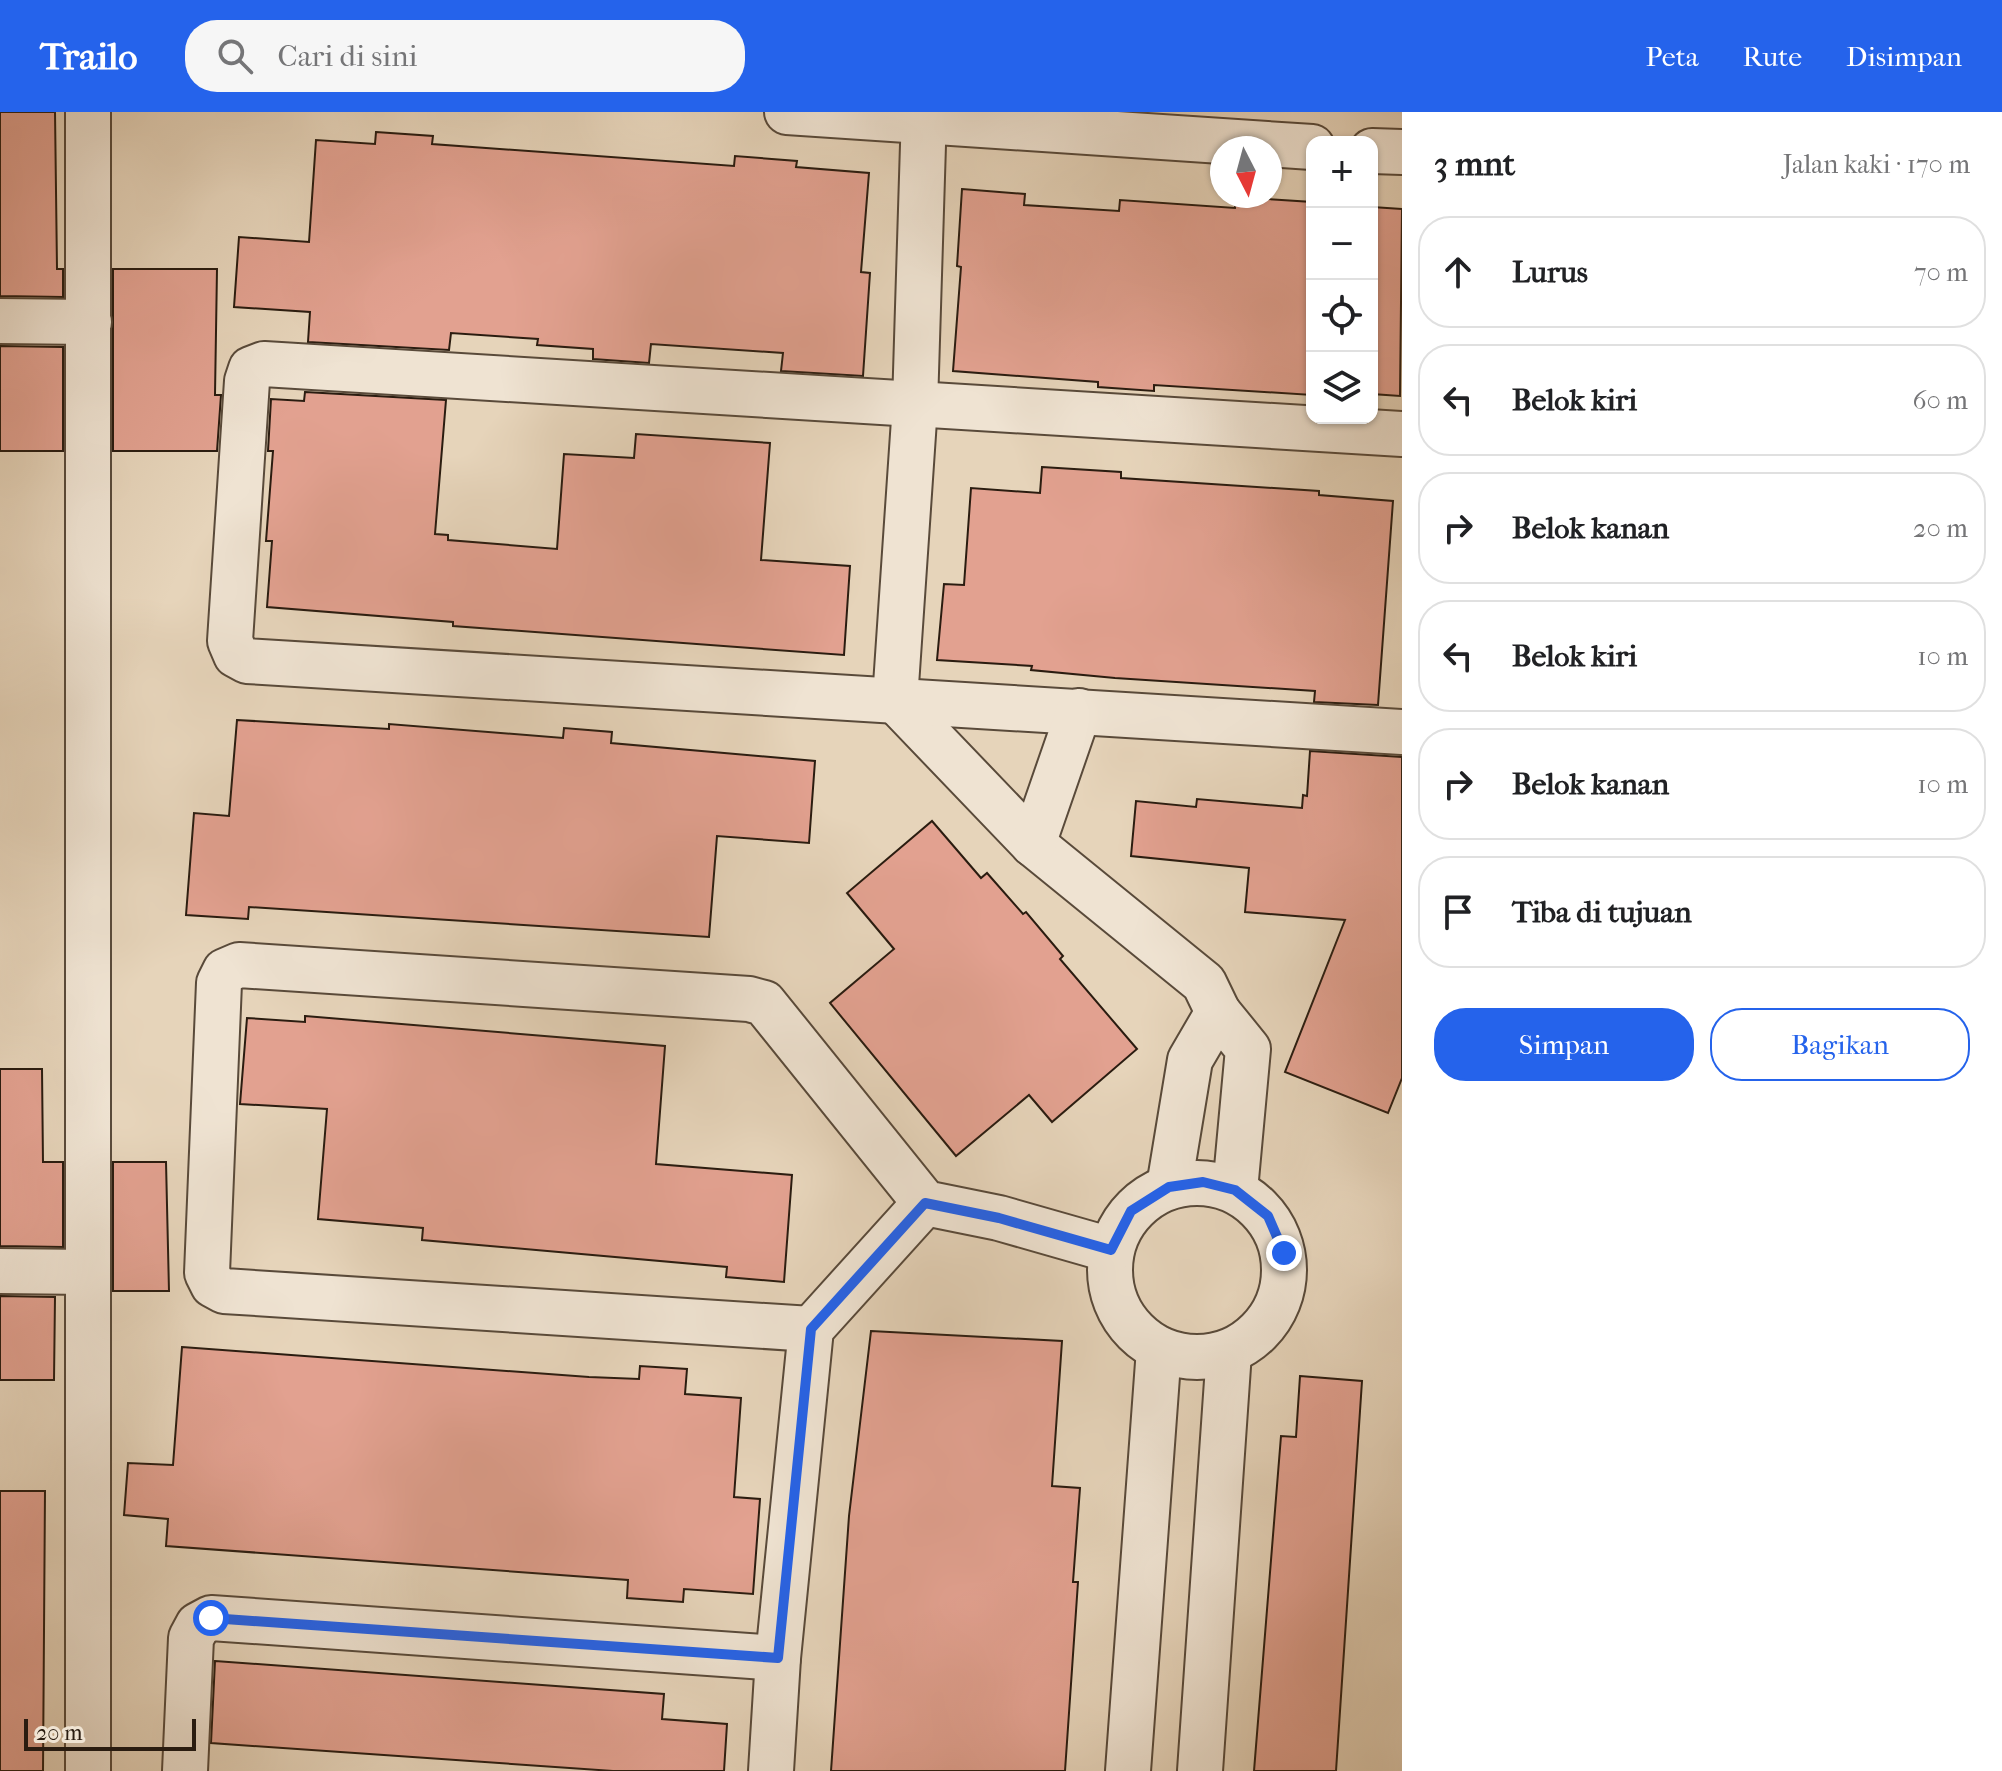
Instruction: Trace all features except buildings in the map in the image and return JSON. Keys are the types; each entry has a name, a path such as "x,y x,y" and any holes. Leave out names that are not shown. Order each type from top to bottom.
{"street":[{"path":"88,112 88,1771"},
{"path":"787,112 924,116 1306,147"},
{"path":"924,116 915,405 895,700 1033,844 1204,983 1218,1012 1248,1049 1235,1190"},
{"path":"1378,151 1402,152"},
{"path":"0,321 89,322"},
{"path":"1402,434 264,364 251,369 247,381 230,641 236,655 247,661 1402,732"},
{"path":"1033,844 1079,711"},
{"path":"811,1329 224,1291 213,1285 207,1273 219,983 225,971 239,965 749,999 764,1003 925,1203 999,1218 1111,1250"},
{"path":"1169,1187 1190,1060 1218,1012"},
{"path":"1203,1182 1235,1190 1268,1216 1284,1253 1283,1294 1263,1328 1229,1352 1193,1358 1159,1349 1128,1325 1111,1290 1111,1250 1131,1211 1169,1187 1203,1182"},
{"path":"771,1771 778,1658 811,1329 925,1203"},
{"path":"0,1271 88,1272"},
{"path":"1128,1771 1159,1349"},
{"path":"1200,1771 1229,1352"},
{"path":"185,1771 191,1638 198,1625 211,1618 778,1658"}],"route":[{"path":"211,1618 778,1658 811,1329 925,1203 999,1218 1111,1250 1131,1211 1169,1187 1203,1182 1235,1190 1268,1216 1284,1253"}]}
